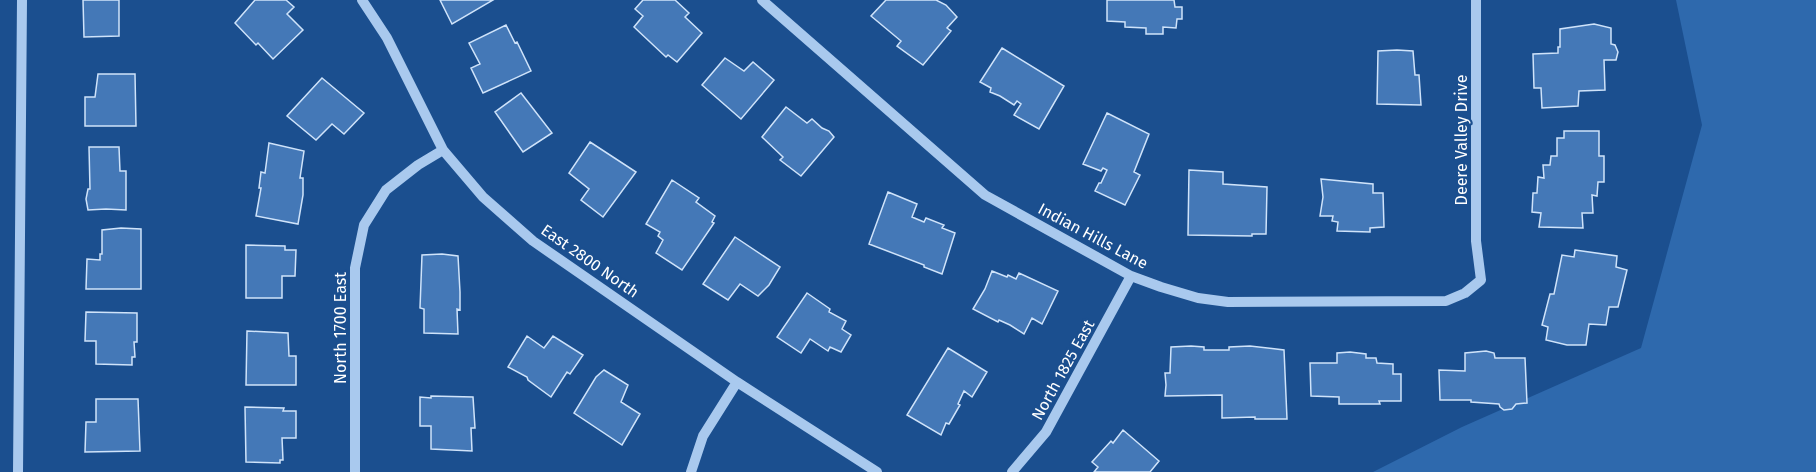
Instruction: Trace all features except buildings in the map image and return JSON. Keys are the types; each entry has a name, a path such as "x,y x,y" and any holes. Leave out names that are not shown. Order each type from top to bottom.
{"street":[{"path":"18,472 22,0"},
{"name":"East 2800 North","path":"362,0 387,38 443,150 483,197 532,241 737,382 878,472"},
{"name":"Indian Hills Lane","path":"762,0 985,195 1131,276 1198,298 1228,302 1446,301 1466,292 1481,280"},
{"name":"Deere Valley Drive","path":"1476,0 1476,241 1481,280"},
{"name":"North 1700 East","path":"355,472 355,268 364,225 386,190 418,165 443,150"},
{"name":"North 1825 East","path":"1012,472 1046,432 1131,276"},
{"path":"691,472 703,436 737,382"}],"shaded area":[{"path":"1676,0 1816,0 1816,472 1373,472 1462,427 1641,348 1702,125"}]}
